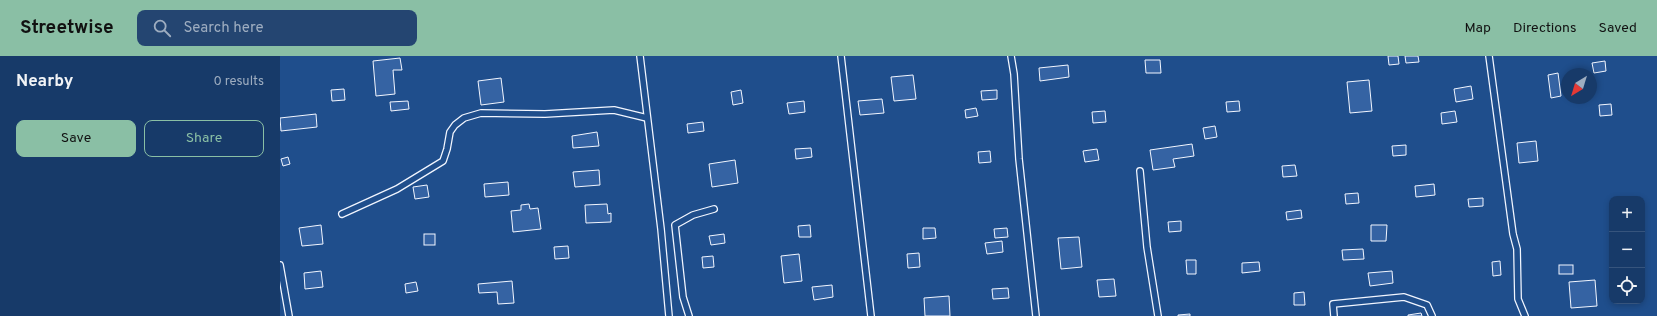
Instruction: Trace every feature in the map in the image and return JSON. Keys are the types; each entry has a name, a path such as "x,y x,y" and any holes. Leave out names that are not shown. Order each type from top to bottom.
{"lane":[{"path":"640,56 661,229 669,316"},
{"path":"841,56 871,316"},
{"path":"1011,56 1014,74 1019,159 1036,316"},
{"path":"1489,56 1513,234 1517,249 1518,299 1525,316"},
{"path":"342,214 397,189 443,161 450,132 455,125 464,118 481,113 545,114 614,110 647,118"},
{"path":"1140,171 1147,247 1158,316"},
{"path":"688,316 683,297 675,224 693,215 714,209"},
{"path":"280,265 289,316"},
{"path":"1334,316 1333,304 1404,297 1428,305 1432,316"}],"building":[{"path":"1388,56 1398,56 1399,64 1389,65"},
{"path":"1405,56 1418,56 1419,62 1406,63"},
{"path":"400,58 402,70 393,70 395,94 376,96 373,61"},
{"path":"1145,60 1160,60 1161,73 1146,73"},
{"path":"1605,61 1606,71 1597,72 1597,68 1593,68 1592,63"},
{"path":"1068,65 1069,77 1040,81 1039,68"},
{"path":"1558,73 1561,96 1551,98 1548,75"},
{"path":"913,75 916,99 894,101 891,77"},
{"path":"501,78 504,102 481,105 478,81"},
{"path":"1369,80 1372,111 1350,113 1347,82"},
{"path":"1471,86 1473,99 1456,102 1454,89"},
{"path":"344,89 345,100 332,101 331,90"},
{"path":"741,90 743,103 733,105 731,92"},
{"path":"997,90 997,99 982,100 981,91"},
{"path":"882,99 884,113 860,115 858,101"},
{"path":"408,101 409,109 391,111 390,102"},
{"path":"804,101 805,112 789,114 787,103"},
{"path":"1239,101 1240,111 1227,112 1226,102"},
{"path":"1611,104 1612,115 1600,116 1599,105"},
{"path":"976,108 978,116 966,118 965,110"},
{"path":"1105,111 1106,122 1093,123 1092,112"},
{"path":"1455,111 1457,122 1442,124 1441,113"},
{"path":"316,114 317,127 281,131 280,118"},
{"path":"703,122 704,131 688,133 687,124"},
{"path":"1215,126 1217,137 1205,139 1203,128"},
{"path":"597,132 599,146 573,148 572,136"},
{"path":"1536,141 1538,161 1519,163 1517,143"},
{"path":"1192,144 1194,156 1173,159 1175,167 1153,170 1150,150"},
{"path":"1406,145 1406,155 1393,156 1392,146"},
{"path":"811,148 812,157 796,159 795,149"},
{"path":"1097,149 1099,160 1085,162 1083,151"},
{"path":"990,151 991,162 979,163 978,152"},
{"path":"288,157 290,164 283,166 281,159"},
{"path":"735,160 738,183 712,187 709,164"},
{"path":"1295,165 1297,176 1283,177 1282,166"},
{"path":"599,170 600,185 575,187 573,172"},
{"path":"508,182 509,195 485,197 484,184"},
{"path":"1434,184 1435,195 1416,197 1415,186"},
{"path":"427,185 429,197 415,199 413,187"},
{"path":"1358,193 1359,203 1346,204 1345,194"},
{"path":"1483,198 1483,206 1469,207 1468,199"},
{"path":"529,204 530,209 538,208 541,229 513,232 511,211 521,210 521,205"},
{"path":"607,204 608,214 611,213 611,222 586,223 585,205"},
{"path":"1301,210 1302,218 1287,220 1286,212"},
{"path":"1181,221 1181,231 1169,232 1168,222"},
{"path":"321,225 323,244 302,246 299,228"},
{"path":"810,225 811,237 799,237 798,226"},
{"path":"1371,225 1387,225 1386,241 1371,241"},
{"path":"923,228 935,228 936,238 923,239"},
{"path":"1007,228 1008,237 995,238 994,229"},
{"path":"424,234 435,234 435,245 424,245"},
{"path":"724,234 725,243 711,245 709,236"},
{"path":"1079,237 1082,267 1061,269 1058,238"},
{"path":"1002,241 1003,252 987,254 985,243"},
{"path":"568,246 569,258 555,259 554,247"},
{"path":"1363,249 1364,259 1343,260 1342,250"},
{"path":"919,253 920,267 908,268 907,254"},
{"path":"799,254 802,281 784,283 781,256"},
{"path":"713,256 714,267 703,268 702,257"},
{"path":"1186,260 1196,260 1196,274 1187,274"},
{"path":"1500,261 1501,275 1493,276 1492,262"},
{"path":"1259,262 1260,271 1242,273 1242,263"},
{"path":"1559,265 1573,265 1573,274 1559,274"},
{"path":"321,271 323,287 305,289 304,273"},
{"path":"1392,271 1393,283 1370,286 1368,273"},
{"path":"1114,279 1116,296 1099,297 1097,280"},
{"path":"1595,280 1597,306 1571,308 1569,282"},
{"path":"512,281 514,303 498,304 497,292 479,293 478,284"},
{"path":"416,282 418,291 406,293 405,284"},
{"path":"832,285 833,297 814,300 812,287"},
{"path":"1008,288 1009,298 993,299 992,289"},
{"path":"1304,292 1305,305 1294,305 1294,293"},
{"path":"949,296 950,316 925,316 924,298"},
{"path":"1421,313 1422,316 1408,316 1408,315"},
{"path":"1190,314 1190,316 1178,316 1178,315"}]}
